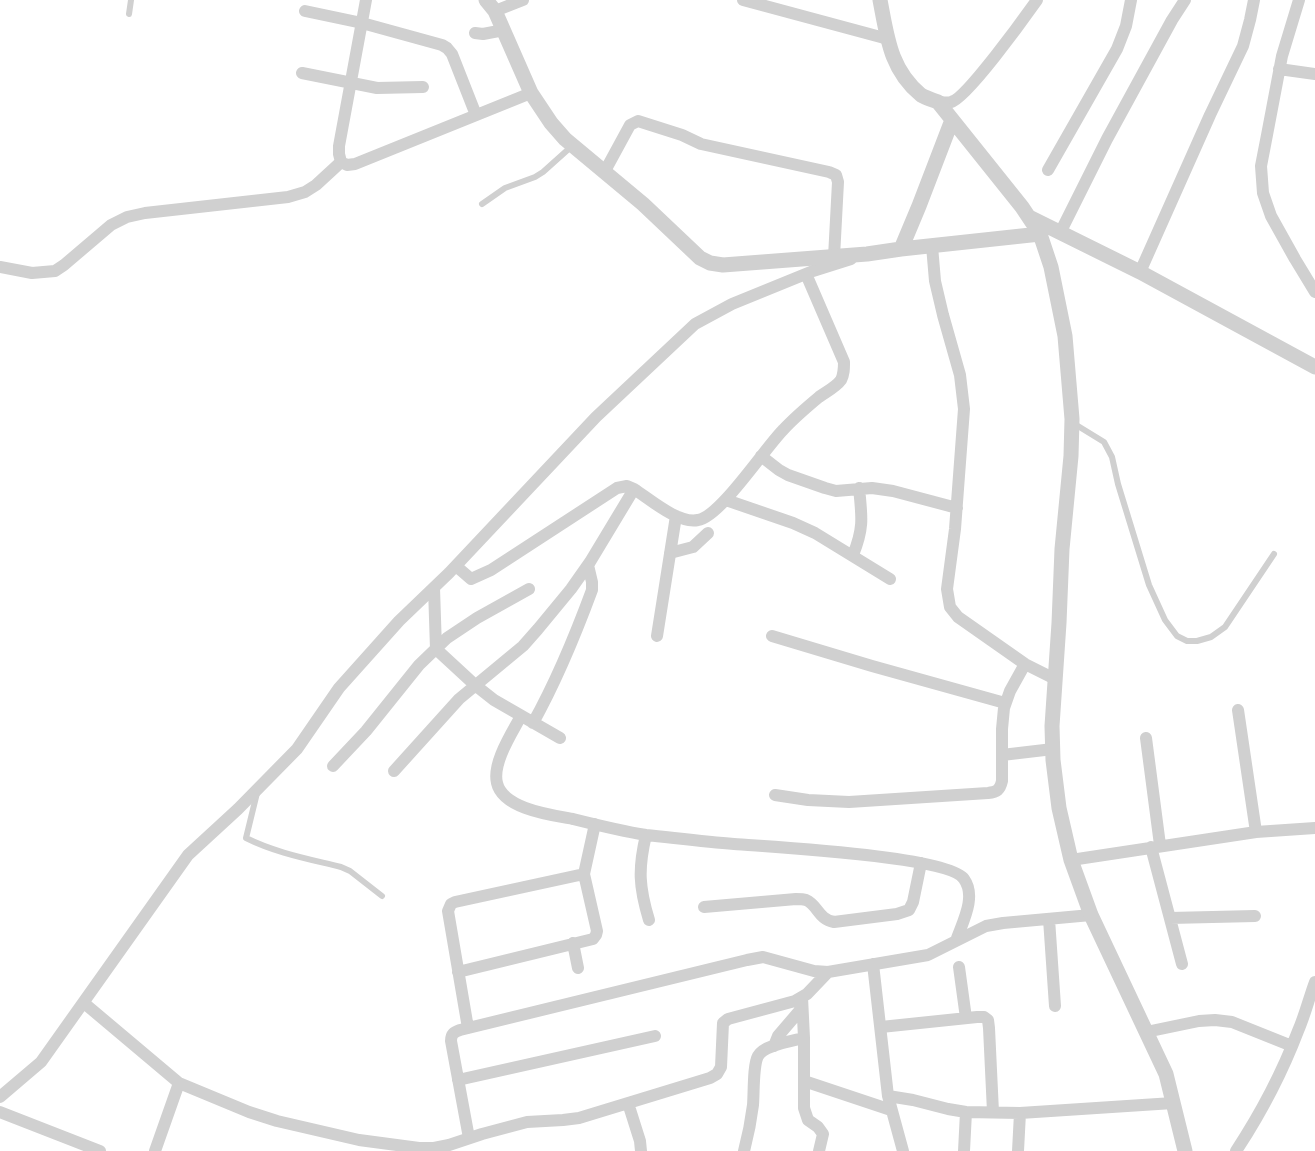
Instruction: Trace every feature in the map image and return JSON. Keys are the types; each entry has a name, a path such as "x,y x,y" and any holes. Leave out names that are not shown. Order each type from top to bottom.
{"street":[{"path":"366,0 339,146 341,162 347,165 355,164 531,92"},
{"path":"524,0 493,4 531,92 551,123 565,139 643,204 700,258 710,263 723,265 834,257 1040,234"},
{"path":"743,0 888,39"},
{"path":"880,0 888,39 898,69 922,96 938,102 951,102 963,94 1009,39 1037,0"},
{"path":"1048,170 1116,49 1126,26 1131,0"},
{"path":"1060,233 1126,104 1172,20 1185,0"},
{"path":"1140,272 1210,115 1243,46 1254,0"},
{"path":"1299,0 1293,15 1279,69 1261,166 1263,193 1270,216 1294,259 1315,292"},
{"path":"305,11 362,24 442,45 447,48 452,54 476,115"},
{"path":"475,34 504,30"},
{"path":"1279,69 1315,74"},
{"path":"302,73 377,88 423,87"},
{"path":"938,102 1040,234 1051,267 1065,336 1072,422 1071,456 1062,549 1052,726 1052,749 1059,808 1071,860 1090,915 1166,1074 1185,1151"},
{"path":"901,249 952,120"},
{"path":"605,172 630,125 638,121 682,135 701,144 829,172 836,175 838,182 834,257"},
{"path":"0,267 32,273 55,271 111,225 127,217 145,213 288,197 305,192 316,185 341,162"},
{"path":"1028,217 1140,272 1314,364"},
{"path":"932,246 935,281 942,315 960,375 964,409 957,508 951,567 947,589 950,607 958,617 1025,664 1055,679"},
{"path":"0,1097 41,1062 188,855 258,789 297,749 339,688 400,621 456,566 596,417 695,324 732,304 806,274 867,254"},
{"path":"456,566 471,579 491,570 617,488 626,486 634,489 676,516 689,521 700,520 712,513 726,500 783,430 818,398 840,381 845,372 844,362 806,274"},
{"path":"761,456 788,475 836,491 872,488 893,491 957,508"},
{"path":"853,556 861,532 862,522 860,488"},
{"path":"394,770 459,699 523,646 571,589 588,565 634,489"},
{"path":"726,500 793,523 815,534 890,579"},
{"path":"657,636 676,516"},
{"path":"670,552 693,547 708,533"},
{"path":"533,723 550,693 572,643 592,590 592,582 588,565"},
{"path":"434,588 436,649 475,685 494,700 560,738"},
{"path":"333,766 366,731 419,665 447,638 477,618 529,589"},
{"path":"772,636 872,666 1006,703"},
{"path":"775,795 808,800 849,802 996,792 1001,788 1002,781 1002,729 1004,708 1010,691 1025,664"},
{"path":"1238,710 1256,832"},
{"path":"521,716 503,750 497,771 497,783 503,794 518,805 543,813 646,835 732,844 886,856 952,871 964,877 969,888 969,902 956,941"},
{"path":"1146,738 1155,846 1170,918 1182,964"},
{"path":"1002,755 1052,749"},
{"path":"458,972 596,936 597,931 584,874 595,824"},
{"path":"1071,860 1155,846 1256,832 1315,828"},
{"path":"646,835 640,878 643,900 649,920"},
{"path":"704,907 796,899 806,900 813,905 827,921 834,922 897,914 909,910 913,902 921,863"},
{"path":"468,1028 448,911 451,904 584,874"},
{"path":"469,1138 451,1041 451,1036 454,1032 763,957 814,971 828,972 928,955 986,926 1090,915"},
{"path":"1170,918 1254,916"},
{"path":"1049,919 1055,1006"},
{"path":"573,943 578,968"},
{"path":"873,964 888,1096 903,1151"},
{"path":"959,967 966,1018"},
{"path":"814,971 804,1000 804,1108 808,1120 818,1127 823,1134 819,1151"},
{"path":"774,1046 778,1036 804,1000 828,972"},
{"path":"1236,1151 1254,1124 1278,1078 1299,1030 1315,982"},
{"path":"84,1003 179,1083 249,1112 358,1146 434,1148 449,1145 511,1125 527,1122 579,1118 710,1078 717,1074 721,1067 723,1023 728,1019 795,1001 804,1000"},
{"path":"881,1027 966,1018 984,1017 988,1020 993,1112"},
{"path":"1146,1032 1199,1021 1215,1020 1232,1022 1292,1046"},
{"path":"458,1080 655,1036"},
{"path":"744,1151 751,1123 755,1072 758,1056 767,1048 804,1038"},
{"path":"804,1081 891,1110"},
{"path":"155,1151 179,1083"},
{"path":"888,1096 966,1112 1020,1112 1173,1103"},
{"path":"628,1103 642,1151"},
{"path":"0,1112 100,1151"},
{"path":"964,1151 966,1112"},
{"path":"1018,1151 1020,1112"}],"lane":[{"path":"129,14 131,0"},
{"path":"482,204 505,188 535,177 543,172 574,145"},
{"path":"1072,422 1104,442 1112,457 1118,484 1149,585 1165,620 1177,636 1187,641 1197,642 1211,637 1225,626 1274,554"},
{"path":"258,789 246,838 262,846 280,852 341,867 350,871 382,896"}]}
